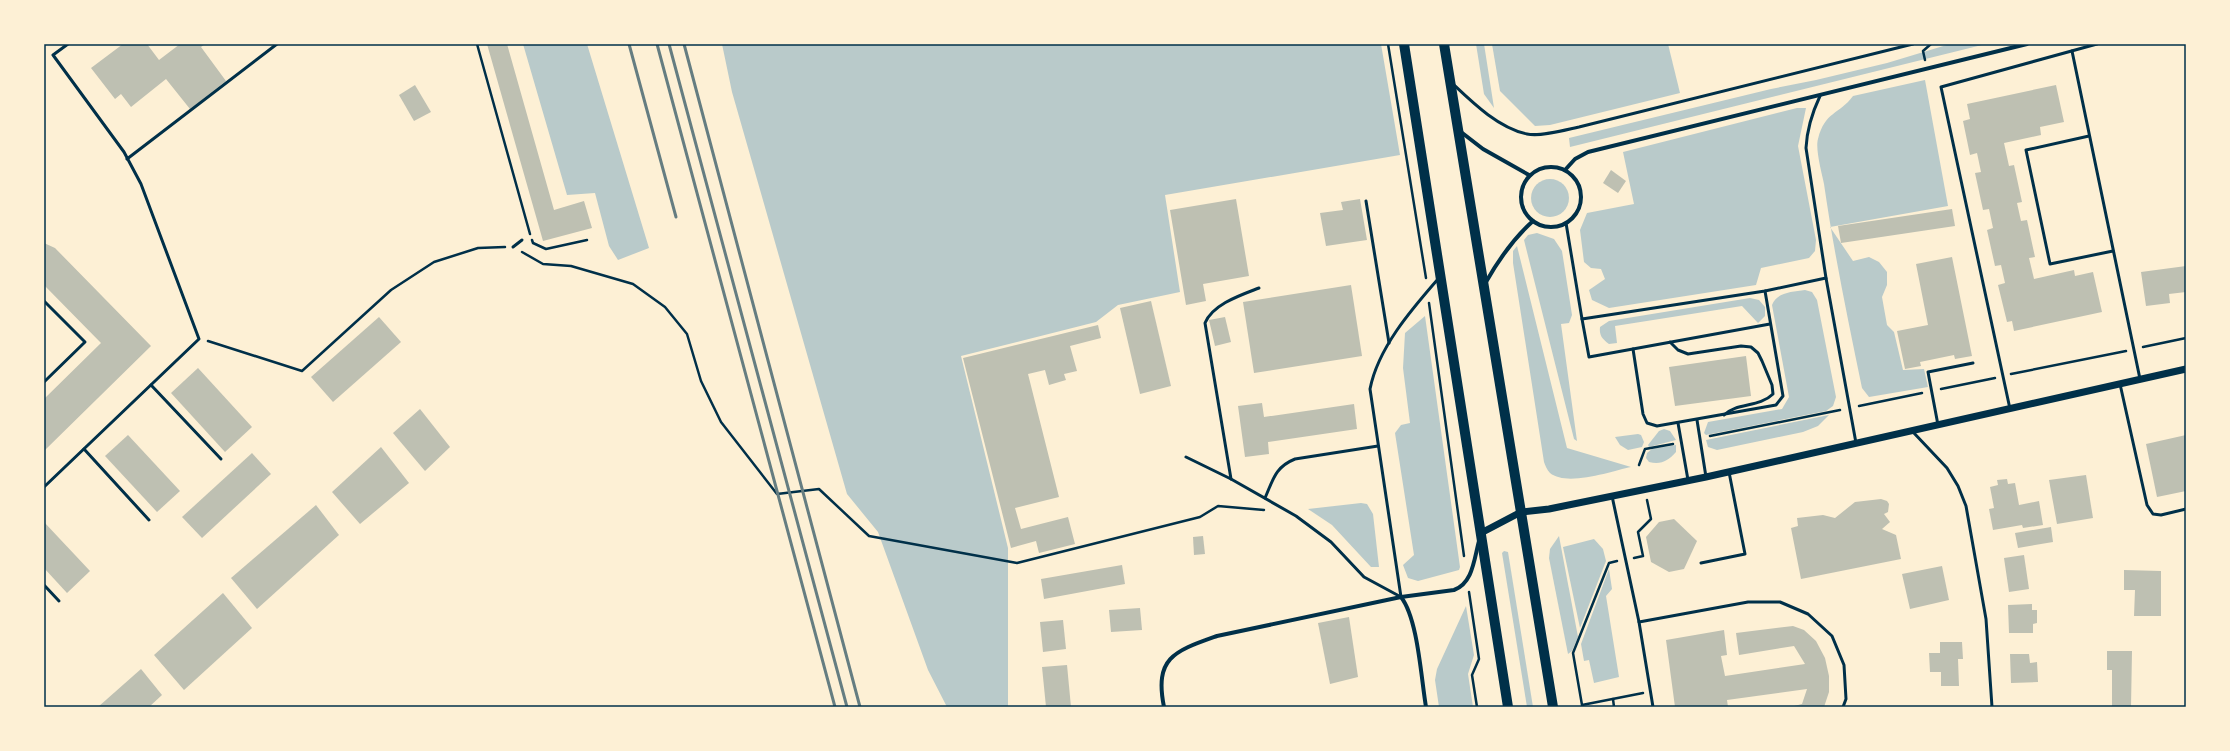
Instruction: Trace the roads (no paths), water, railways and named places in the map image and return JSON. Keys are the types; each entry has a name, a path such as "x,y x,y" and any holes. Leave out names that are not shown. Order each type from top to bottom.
{"main road":[{"path":"1404,44 1508,707"},
{"path":"1444,44 1553,707"}],"street":[{"path":"1565,170 1575,159 1588,152 1928,70 2027,44"},
{"path":"1458,130 1483,149 1529,175"},
{"path":"1546,167 1556,167 1565,170 1578,183 1581,201 1573,218 1566,223 1549,227 1533,221 1527,215 1521,199 1524,182 1529,175 1546,167"},
{"path":"1483,286 1500,258 1518,235 1533,221"},
{"path":"1164,707 1160,690 1161,675 1166,664 1175,655 1192,645 1217,636 1401,597 1454,590 1462,587 1468,581 1481,533 1521,512 1549,509 1706,477 2186,369"},
{"path":"1401,597 1406,603 1412,620 1426,707"}],"lane":[{"path":"44,487 199,339 141,184 127,159 53,55 68,44"},
{"path":"127,159 277,44"},
{"path":"1450,81 1473,103 1500,122 1528,134 1566,130 1914,44"},
{"path":"2010,409 1941,87 2097,44"},
{"path":"2072,51 2140,379"},
{"path":"1820,96 1810,119 1806,148 1826,278 1856,443"},
{"path":"2090,136 2026,150 2050,264 2113,251"},
{"path":"1366,202 1389,343"},
{"path":"1566,223 1589,357 1770,324"},
{"path":"513,246 522,240"},
{"path":"1401,597 1370,389 1377,362 1389,343 1440,275"},
{"path":"1582,319 1765,291 1826,278"},
{"path":"1231,479 1205,323 1208,317 1230,301 1259,288"},
{"path":"1633,349 1643,414 1648,423 1657,426 1776,405 1783,396 1765,291"},
{"path":"44,301 85,342 44,382"},
{"path":"1670,342 1678,350 1688,354 1741,346 1751,347 1758,352 1772,385 1772,394 1767,400 1730,409 1724,415"},
{"path":"1938,425 1928,372 1973,363"},
{"path":"2120,384 2147,505 2153,514 2161,515 2186,509"},
{"path":"151,385 221,459"},
{"path":"1697,420 1706,477"},
{"path":"1678,423 1688,480"},
{"path":"1912,431 1947,468 1958,486 1966,506 1986,619 1992,707"},
{"path":"1265,498 1277,472 1284,464 1295,458 1378,446"},
{"path":"84,449 149,520"},
{"path":"1186,458 1231,479 1296,516 1326,537 1370,581 1401,597"},
{"path":"1701,563 1745,554 1729,472"},
{"path":"1612,496 1639,622 1653,707"},
{"path":"44,585 59,601"},
{"path":"1639,622 1748,602 1780,602 1808,614 1832,636 1844,665 1846,699 1844,707"}],"railway":[{"path":"629,44 676,217"},
{"path":"657,44 835,707"},
{"path":"669,44 847,707"},
{"path":"684,44 860,707"}]}
